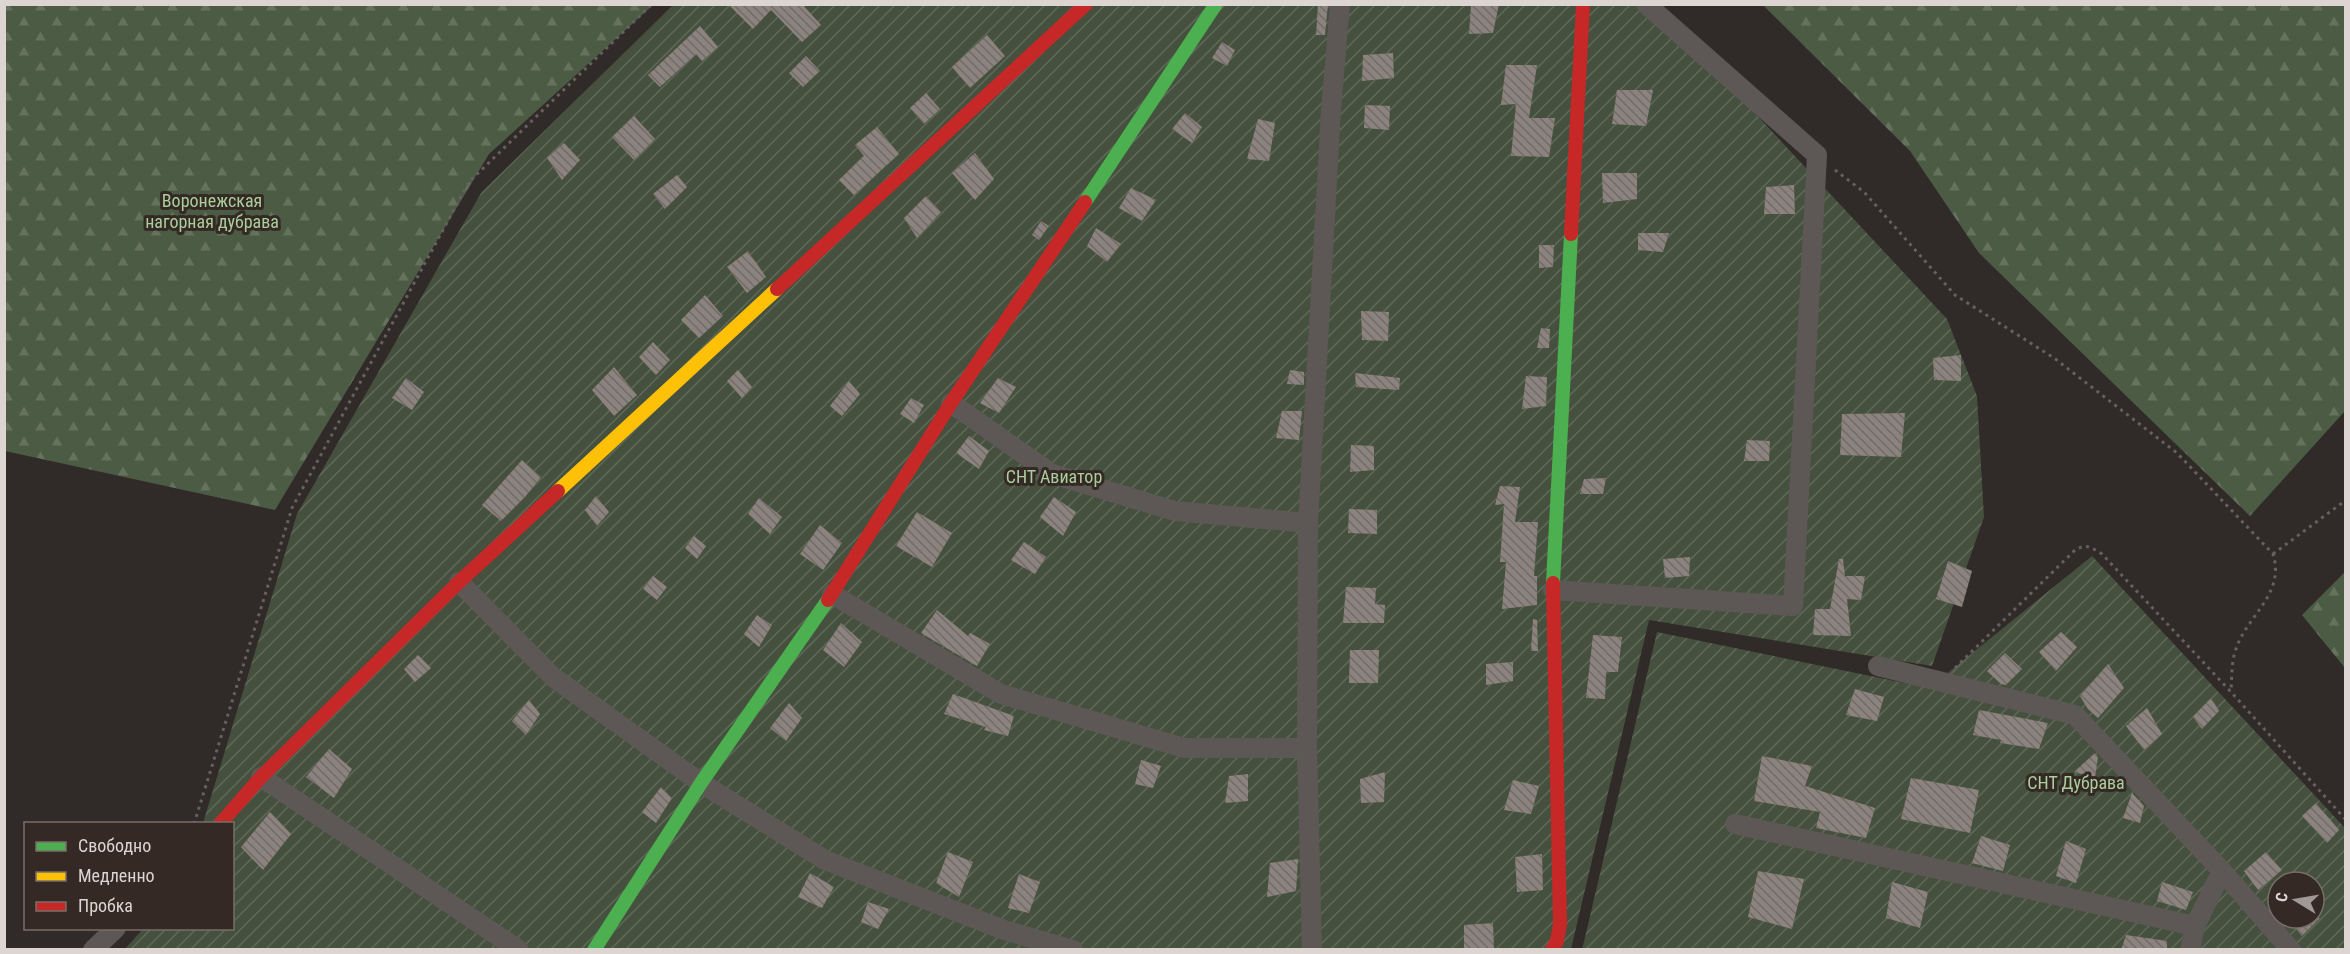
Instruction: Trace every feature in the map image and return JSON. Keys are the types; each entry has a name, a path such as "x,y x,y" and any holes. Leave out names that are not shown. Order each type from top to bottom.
{"street":[{"path":"222,822 261,777 459,582 1086,4"},
{"path":"594,950 701,783 832,594 951,403 1216,4"},
{"path":"1312,950 1307,748 1308,523 1340,4"},
{"path":"1552,950 1557,941 1560,924 1553,590 1583,4"},
{"path":"1553,590 1793,606 1817,155 1646,4"},
{"path":"951,403 1052,474 1175,511 1308,523"},
{"path":"459,582 553,677 701,783 825,860 1004,930 1073,950"},
{"path":"832,594 1001,694 1184,748 1307,748"},
{"path":"1878,666 2075,715 2222,871 2291,950"},
{"path":"261,777 519,950"},
{"path":"1735,824 2195,926"},
{"path":"2190,950 2195,926 2222,871"},
{"path":"98,948 114,930"}],"path":[{"path":"196,822 292,508 469,182 652,4"},
{"path":"1817,155 1864,192 1955,295 2054,358 2177,453 2273,554 2276,564 2273,585 2266,602 2236,647 2232,663 2231,692"},
{"path":"2273,554 2346,500"},
{"path":"1942,681 2074,551 2080,546 2090,546 2102,554 2231,692 2346,820"}],"green space":[{"name":"Воронежская нагорная дубрава","path":"5,4 653,5 489,154 275,510 5,451"},
{"name":"СНТ Авиатор","path":"673,5 1654,5 1947,319 1977,396 1984,517 1932,666 1649,620 1571,949 124,950 142,930 234,930 234,822 203,822 297,514 481,193"},
{"path":"1763,5 2345,5 2345,411 2250,516 1979,253 1910,151"},
{"name":"СНТ Дубрава","path":"2092,556 2345,828 2345,949 1582,950 1657,632 1929,688"},
{"path":"2345,572 2345,668 2302,615"}],"building":[{"path":"728,4 802,4 821,25 802,42 771,10 753,29"},
{"path":"1318,4 1328,4 1325,35 1316,35"},
{"path":"1471,4 1499,4 1493,33 1469,34"},
{"path":"700,26 718,47 702,61 696,54 660,87 648,75"},
{"path":"987,35 1005,56 970,88 952,67"},
{"path":"1222,42 1235,50 1227,66 1212,58"},
{"path":"1393,53 1394,78 1362,81 1363,55"},
{"path":"806,56 820,71 803,87 789,73"},
{"path":"1506,65 1537,65 1529,118 1555,118 1549,157 1511,156 1516,104 1501,105"},
{"path":"1617,90 1653,90 1646,126 1612,124"},
{"path":"926,93 940,109 924,124 910,108"},
{"path":"1365,105 1390,106 1389,130 1364,128"},
{"path":"1185,113 1202,127 1192,143 1172,129"},
{"path":"634,116 655,139 634,160 612,137"},
{"path":"1258,119 1275,123 1269,161 1247,159"},
{"path":"877,127 899,154 854,195 839,180 864,156 855,145"},
{"path":"564,143 580,160 562,180 547,158"},
{"path":"975,153 994,179 975,200 952,173"},
{"path":"1602,173 1637,173 1637,199 1603,203"},
{"path":"677,175 687,187 665,209 653,194"},
{"path":"1794,185 1795,214 1764,214 1766,187"},
{"path":"1131,188 1156,200 1142,221 1119,208"},
{"path":"926,196 941,212 917,238 904,218"},
{"path":"1041,221 1049,226 1039,240 1032,235"},
{"path":"1096,228 1121,244 1107,262 1087,246"},
{"path":"1638,233 1669,233 1663,252 1638,250"},
{"path":"1539,245 1554,245 1553,267 1539,268"},
{"path":"748,251 766,277 747,293 727,267"},
{"path":"705,295 723,316 699,338 681,320"},
{"path":"1361,311 1389,312 1388,341 1362,340"},
{"path":"1541,328 1550,329 1549,348 1537,348"},
{"path":"653,342 670,360 656,375 639,357"},
{"path":"1961,355 1961,381 1934,380 1933,358"},
{"path":"614,367 637,395 614,416 592,390"},
{"path":"738,370 752,387 742,398 727,381"},
{"path":"1290,370 1304,372 1304,385 1287,384"},
{"path":"1355,373 1400,378 1399,390 1356,387"},
{"path":"1526,376 1547,377 1546,406 1522,409"},
{"path":"406,378 424,392 412,410 392,398"},
{"path":"998,378 1016,387 999,413 980,403"},
{"path":"849,381 860,394 842,416 830,406"},
{"path":"911,398 924,405 914,423 900,414"},
{"path":"1282,411 1302,411 1299,440 1276,438"},
{"path":"1905,413 1901,457 1840,455 1842,414"},
{"path":"969,436 989,451 979,469 956,453"},
{"path":"1747,440 1770,441 1769,461 1744,461"},
{"path":"1351,445 1374,446 1374,470 1350,472"},
{"path":"522,460 541,477 501,521 482,505"},
{"path":"1606,478 1603,494 1580,494 1584,479"},
{"path":"1500,486 1520,487 1515,522 1538,522 1534,576 1537,576 1537,605 1502,609 1506,562 1500,562 1504,504 1495,505"},
{"path":"596,496 609,512 597,526 585,510"},
{"path":"1054,497 1076,512 1063,536 1040,517"},
{"path":"759,498 782,517 770,534 748,514"},
{"path":"1349,509 1377,510 1377,534 1348,533"},
{"path":"917,512 952,533 932,567 896,546"},
{"path":"820,525 842,543 823,570 800,554"},
{"path":"694,536 706,546 697,559 685,548"},
{"path":"1024,542 1046,557 1035,574 1011,560"},
{"path":"1690,557 1689,576 1665,578 1663,559"},
{"path":"1839,559 1843,559 1845,576 1865,576 1861,600 1847,599 1851,636 1813,635 1815,609 1830,609"},
{"path":"1948,561 1972,571 1962,607 1936,599"},
{"path":"653,576 667,587 657,600 643,589"},
{"path":"1346,587 1376,588 1375,604 1385,605 1384,623 1343,623"},
{"path":"937,610 968,636 970,633 990,644 977,666 921,633"},
{"path":"757,615 772,625 759,647 744,634"},
{"path":"1533,619 1537,620 1538,651 1531,651"},
{"path":"841,623 862,642 844,667 823,650"},
{"path":"2061,632 2077,647 2056,671 2039,652"},
{"path":"1593,635 1622,637 1618,672 1606,672 1605,699 1586,698"},
{"path":"1350,650 1379,650 1378,683 1349,683"},
{"path":"2005,653 2022,669 2006,685 2001,684 1987,671"},
{"path":"418,655 431,668 415,682 404,669"},
{"path":"1513,662 1513,681 1486,685 1486,664"},
{"path":"2108,664 2124,688 2098,718 2088,709 2080,696"},
{"path":"1855,689 1884,697 1877,721 1846,715"},
{"path":"953,694 1014,716 1008,736 984,730 986,727 944,714"},
{"path":"2211,698 2219,711 2202,729 2193,717"},
{"path":"529,700 540,714 526,735 512,721"},
{"path":"789,703 802,718 786,741 770,728"},
{"path":"2147,708 2162,734 2144,750 2126,726"},
{"path":"1979,710 2048,723 2039,749 2000,743 2001,740 1973,735"},
{"path":"329,749 352,769 334,798 306,777"},
{"path":"2095,753 2098,757 2095,778 2074,772"},
{"path":"1762,756 1812,766 1805,786 1875,808 1866,838 1816,828 1820,812 1754,801"},
{"path":"1141,760 1161,766 1153,788 1135,784"},
{"path":"1385,772 1384,802 1361,803 1360,779"},
{"path":"1248,774 1248,801 1225,803 1229,776"},
{"path":"1911,778 1979,790 1970,833 1901,819"},
{"path":"1513,780 1539,786 1531,814 1504,810"},
{"path":"661,787 672,798 656,823 642,812"},
{"path":"2132,793 2144,806 2140,823 2123,818"},
{"path":"2316,803 2339,830 2327,843 2302,816"},
{"path":"270,812 291,834 263,870 241,847"},
{"path":"1981,836 2010,845 2003,871 1972,863"},
{"path":"2066,841 2086,849 2076,883 2056,876"},
{"path":"948,852 973,862 959,897 936,883"},
{"path":"2266,852 2282,870 2266,870 2266,883 2258,890 2244,871"},
{"path":"1542,854 1543,890 1517,892 1515,857"},
{"path":"1298,859 1296,891 1267,897 1270,863"},
{"path":"1758,871 1804,879 1792,929 1748,917"},
{"path":"810,873 834,887 822,908 798,897"},
{"path":"1019,874 1040,882 1029,913 1008,908"},
{"path":"1892,882 1928,892 1920,928 1886,918"},
{"path":"2162,882 2193,892 2186,910 2157,901"},
{"path":"868,902 889,909 878,929 861,922"},
{"path":"1493,923 1494,950 1464,950 1464,925"},
{"path":"2297,930 2308,930 2302,936"},
{"path":"2126,935 2167,941 2167,950 2121,950"}],"traffic: fast":[{"path":"1085,202 1216,4"},
{"path":"1553,583 1571,234"},
{"path":"594,950 701,783 828,600"}],"traffic: slow":[{"path":"558,491 777,289"}],"traffic: jam":[{"path":"777,289 1086,4"},
{"path":"1571,234 1583,4"},
{"path":"828,600 951,403 1085,202"},
{"path":"222,822 261,777 459,582 558,491"},
{"path":"1552,950 1557,941 1560,924 1553,583"}]}
